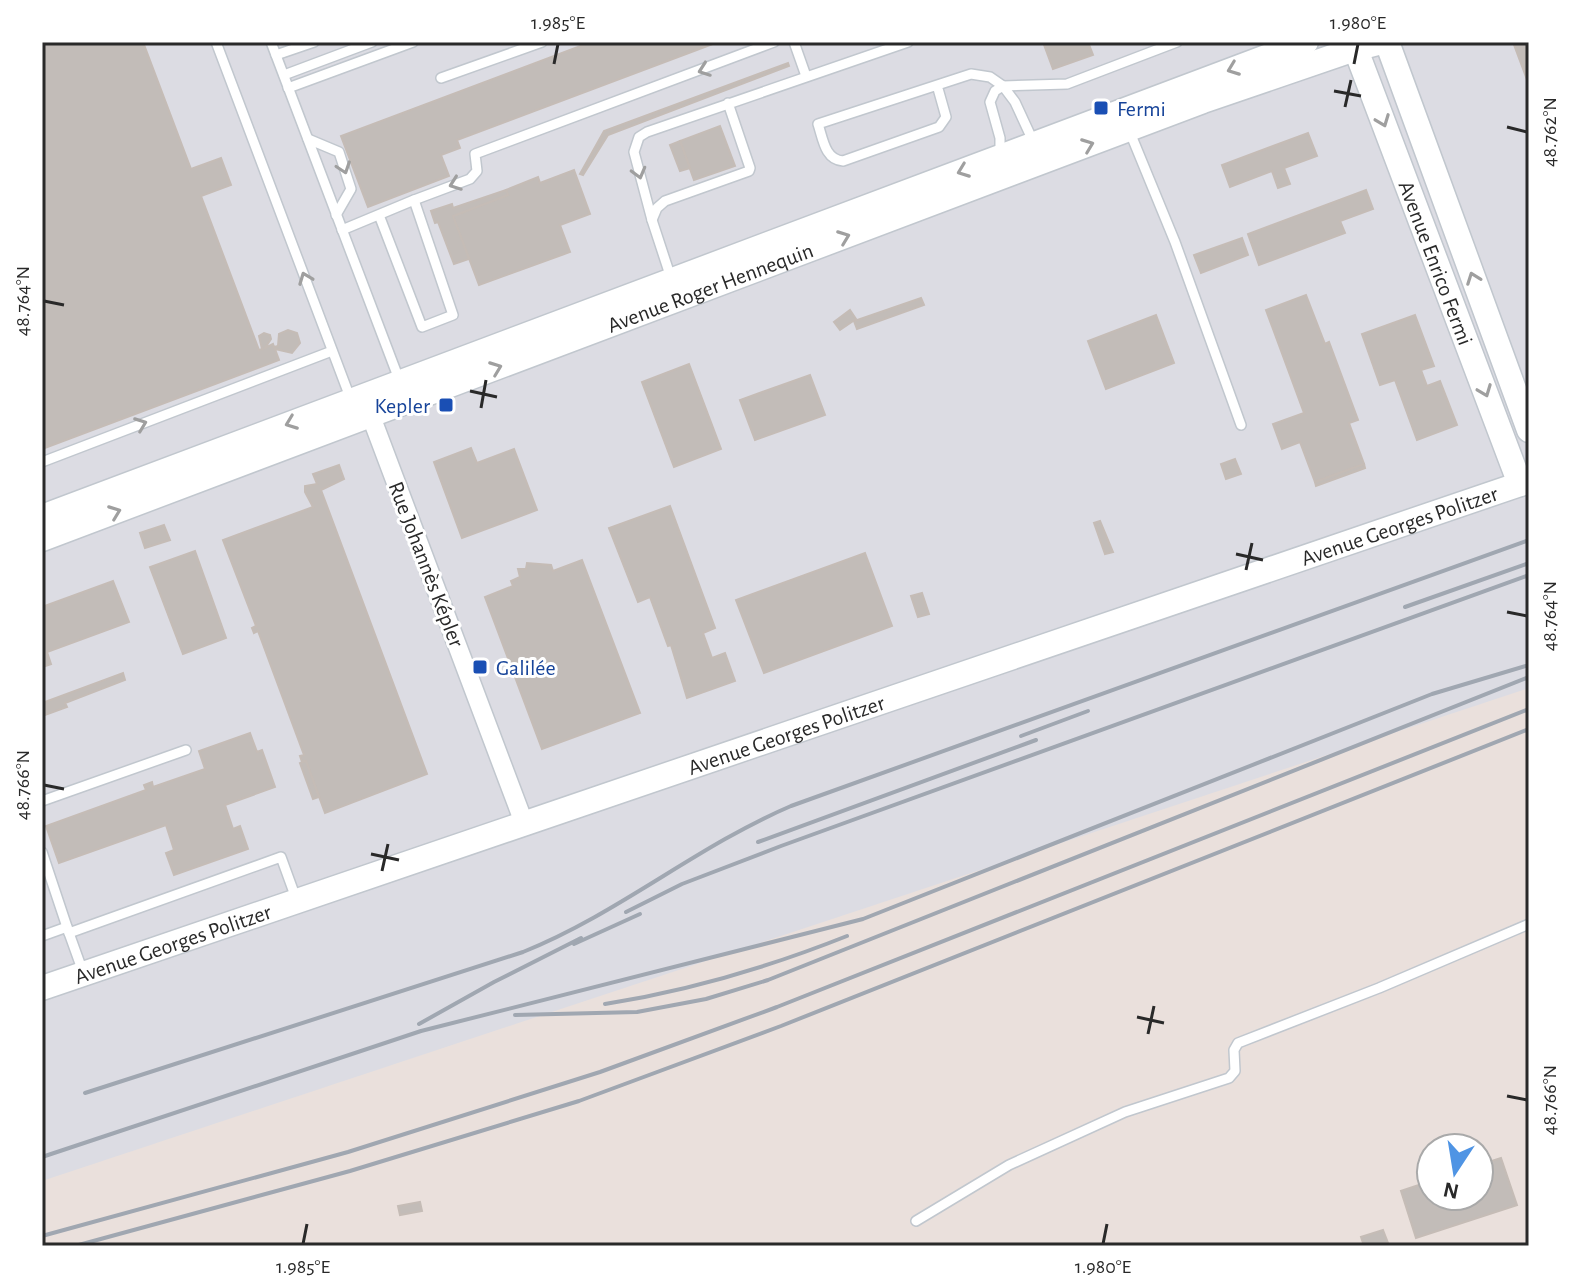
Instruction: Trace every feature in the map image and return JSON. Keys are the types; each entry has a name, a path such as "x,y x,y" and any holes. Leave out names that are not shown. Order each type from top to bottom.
{"street":[{"name":"Avenue Roger Hennequin","path":"42,539 362,404 400,382 1306,42"},
{"name":"Avenue Roger Hennequin","path":"42,517 1129,130 1354,45 1385,42"},
{"name":"Avenue Enrico Fermi","path":"1385,42 1529,430"},
{"name":"Avenue Enrico Fermi","path":"1354,45 1525,482"},
{"name":"Rue Johannès Képler","path":"362,404 524,823"},
{"name":"Avenue Georges Politzer","path":"42,988 1525,482"}],"lane":[{"path":"216,42 332,351 362,404"},
{"path":"271,42 400,382"},
{"path":"276,55 314,42"},
{"path":"284,75 372,42"},
{"path":"288,88 413,42"},
{"path":"441,78 542,42"},
{"path":"342,230 470,179 477,171 475,154 774,42"},
{"path":"794,42 806,76"},
{"path":"672,280 634,152 639,137 728,103 908,42"},
{"path":"1000,157 1000,138 990,102 995,91 1003,86 1067,84 1177,42"},
{"path":"937,85 946,117 939,127 843,161 829,156 818,124 937,85 971,74 990,77 1003,86 1015,102 1034,144"},
{"path":"652,220 657,208 665,201 749,171 728,103"},
{"path":"1129,130 1175,242 1241,425"},
{"path":"308,139 339,152 351,189 336,215"},
{"path":"379,215 422,327 453,315 414,200"},
{"path":"42,462 332,351"},
{"path":"42,801 186,750"},
{"path":"42,852 84,973"},
{"path":"42,936 68,930 281,857 297,901"},
{"path":"916,1221 1009,1165 1125,1112 1229,1078 1235,1071 1234,1050 1238,1043 1379,988 1529,924"}],"shaded area":[{"path":"42,42 1529,42 1529,688 42,1181"}],"building":[{"path":"42,42 143,42 191,169 221,158 231,185 201,196 259,350 262,349 259,336 264,333 271,339 265,348 273,344 274,347 278,346 279,334 288,330 297,333 300,343 292,353 275,349 279,360 42,449"},
{"path":"591,42 718,42 457,140 460,148 441,155 449,176 368,207 341,136"},
{"path":"1043,42 1088,42 1093,55 1053,69"},
{"path":"1513,42 1529,42 1529,85"},
{"path":"788,63 789,66 608,135 583,175 580,174 604,131"},
{"path":"720,126 735,166 694,180 680,141"},
{"path":"1308,133 1317,156 1284,168 1290,184 1278,188 1272,171 1230,187 1222,165"},
{"path":"680,141 690,168 680,171 670,145"},
{"path":"574,170 590,214 560,225 570,252 479,285 453,216 508,195 506,190 538,177 540,183"},
{"path":"506,190 508,195 453,216 469,259 454,264 431,211 452,204 453,208"},
{"path":"1366,190 1373,209 1340,221 1345,233 1259,265 1248,234"},
{"path":"1242,238 1248,255 1201,273 1194,255"},
{"path":"1306,295 1325,344 1329,342 1358,420 1349,423 1364,464 1315,482 1300,442 1282,449 1273,424 1304,413 1266,310"},
{"path":"921,298 924,305 857,329 854,321"},
{"path":"850,310 856,319 840,330 834,322"},
{"path":"1156,315 1174,363 1106,389 1088,341"},
{"path":"1415,315 1434,366 1421,370 1427,386 1440,381 1457,425 1417,440 1395,380 1380,385 1362,334"},
{"path":"689,364 721,449 674,467 642,382"},
{"path":"810,375 825,415 755,440 740,400"},
{"path":"471,448 477,463 514,449 537,510 462,538 434,462"},
{"path":"1235,459 1241,474 1226,479 1221,464"},
{"path":"1364,464 1365,468 1316,486 1315,482"},
{"path":"339,465 344,479 321,490 427,774 325,813 306,761 302,762 300,756 304,755 258,631 254,633 252,628 256,626 223,540 313,507 305,486 317,484 313,474"},
{"path":"670,506 715,628 703,633 712,658 725,653 735,681 687,698 671,645 668,646 650,597 638,602 609,528"},
{"path":"1100,521 1113,552 1105,554 1094,523"},
{"path":"164,525 170,540 145,548 140,533"},
{"path":"195,551 226,638 183,654 150,567"},
{"path":"865,553 892,626 764,673 736,600"},
{"path":"582,560 640,713 542,749 485,597 513,586 511,581 520,577 518,569 526,569 527,563 551,565 553,571"},
{"path":"113,581 129,622 47,652 51,664 42,667 42,607"},
{"path":"922,593 929,614 918,617 911,596"},
{"path":"123,673 125,680 65,703 67,707 42,716 45,710 42,703"},
{"path":"250,733 257,752 262,750 275,787 225,805 233,829 240,826 248,849 174,875 166,853 174,850 166,825 59,863 46,826 146,790 144,785 152,782 153,787 205,769 199,751"},
{"path":"306,761 319,797 313,799 300,763"},
{"path":"1501,1158 1517,1205 1416,1238 1401,1191 1415,1186 1415,1212 1495,1212 1495,1160"},
{"path":"420,1202 422,1211 400,1215 398,1206"},
{"path":"1383,1230 1388,1243 1364,1246 1361,1237"}],"railway":[{"path":"85,1093 523,952 592,919 723,840 791,806 1529,540"},
{"path":"1405,607 1529,563"},
{"path":"626,912 682,884 781,846 1529,575"},
{"path":"42,1157 421,1031 863,919 1432,694 1529,665"},
{"path":"515,1015 637,1012 706,999 768,980 1529,677"},
{"path":"42,1236 348,1152 600,1072 777,1007 1529,709"},
{"path":"1021,736 1088,711"},
{"path":"75,1246 350,1171 579,1101 781,1026 1529,729"},
{"path":"758,842 1036,740"},
{"path":"574,944 640,914"},
{"path":"605,1004 728,977 847,936"},
{"path":"419,1024 581,938"}],"place":[{"name":"Fermi","path":"1101,108"},
{"name":"Kepler","path":"446,405"},
{"name":"Galilée","path":"480,667"}]}
